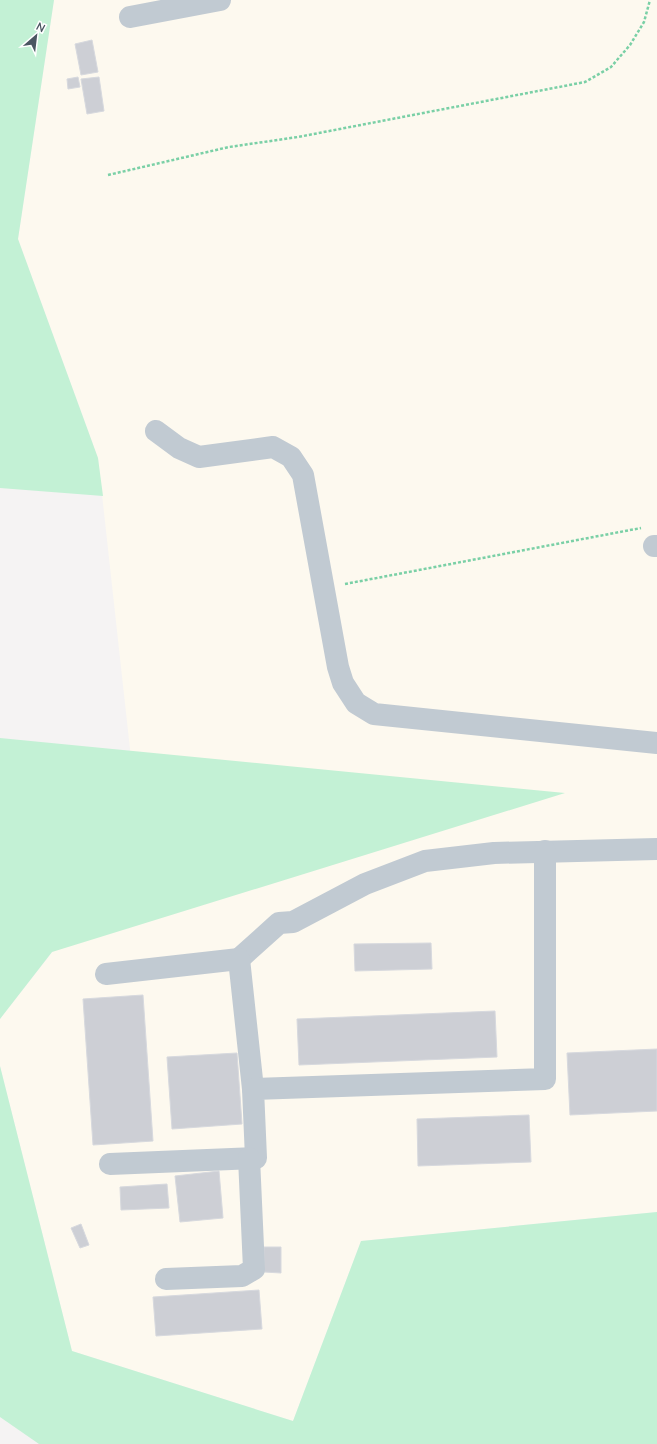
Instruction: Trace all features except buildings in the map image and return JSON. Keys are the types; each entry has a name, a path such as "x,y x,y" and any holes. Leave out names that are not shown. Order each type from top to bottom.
{"lane":[{"path":"130,17 220,0"},
{"path":"156,431 179,448 200,457 273,448 291,457 302,475 338,667 343,683 356,703 374,714 657,742"},
{"path":"106,974 239,959 280,923 294,922 366,884 425,861 494,853 657,849"},
{"path":"253,1089 545,1079 545,851"},
{"path":"110,1164 256,1158 253,1089 239,959"},
{"path":"166,1279 242,1276 254,1269 249,1158"}],"path":[{"path":"108,174 229,147 298,137 585,82 611,67 630,45 644,22 650,0"},
{"path":"324,588 643,528"}],"shaded area":[{"path":"54,0 657,0 657,1212 361,1241 293,1421 72,1351 0,1066 0,1019 140,840 98,458 18,239"}],"green space":[{"path":"0,0 54,0 18,239 98,458 103,496 0,488"},
{"path":"0,738 565,793 52,952 0,1019"},
{"path":"0,1066 72,1351 293,1421 361,1241 657,1212 657,1444 39,1444 0,1417"}]}
